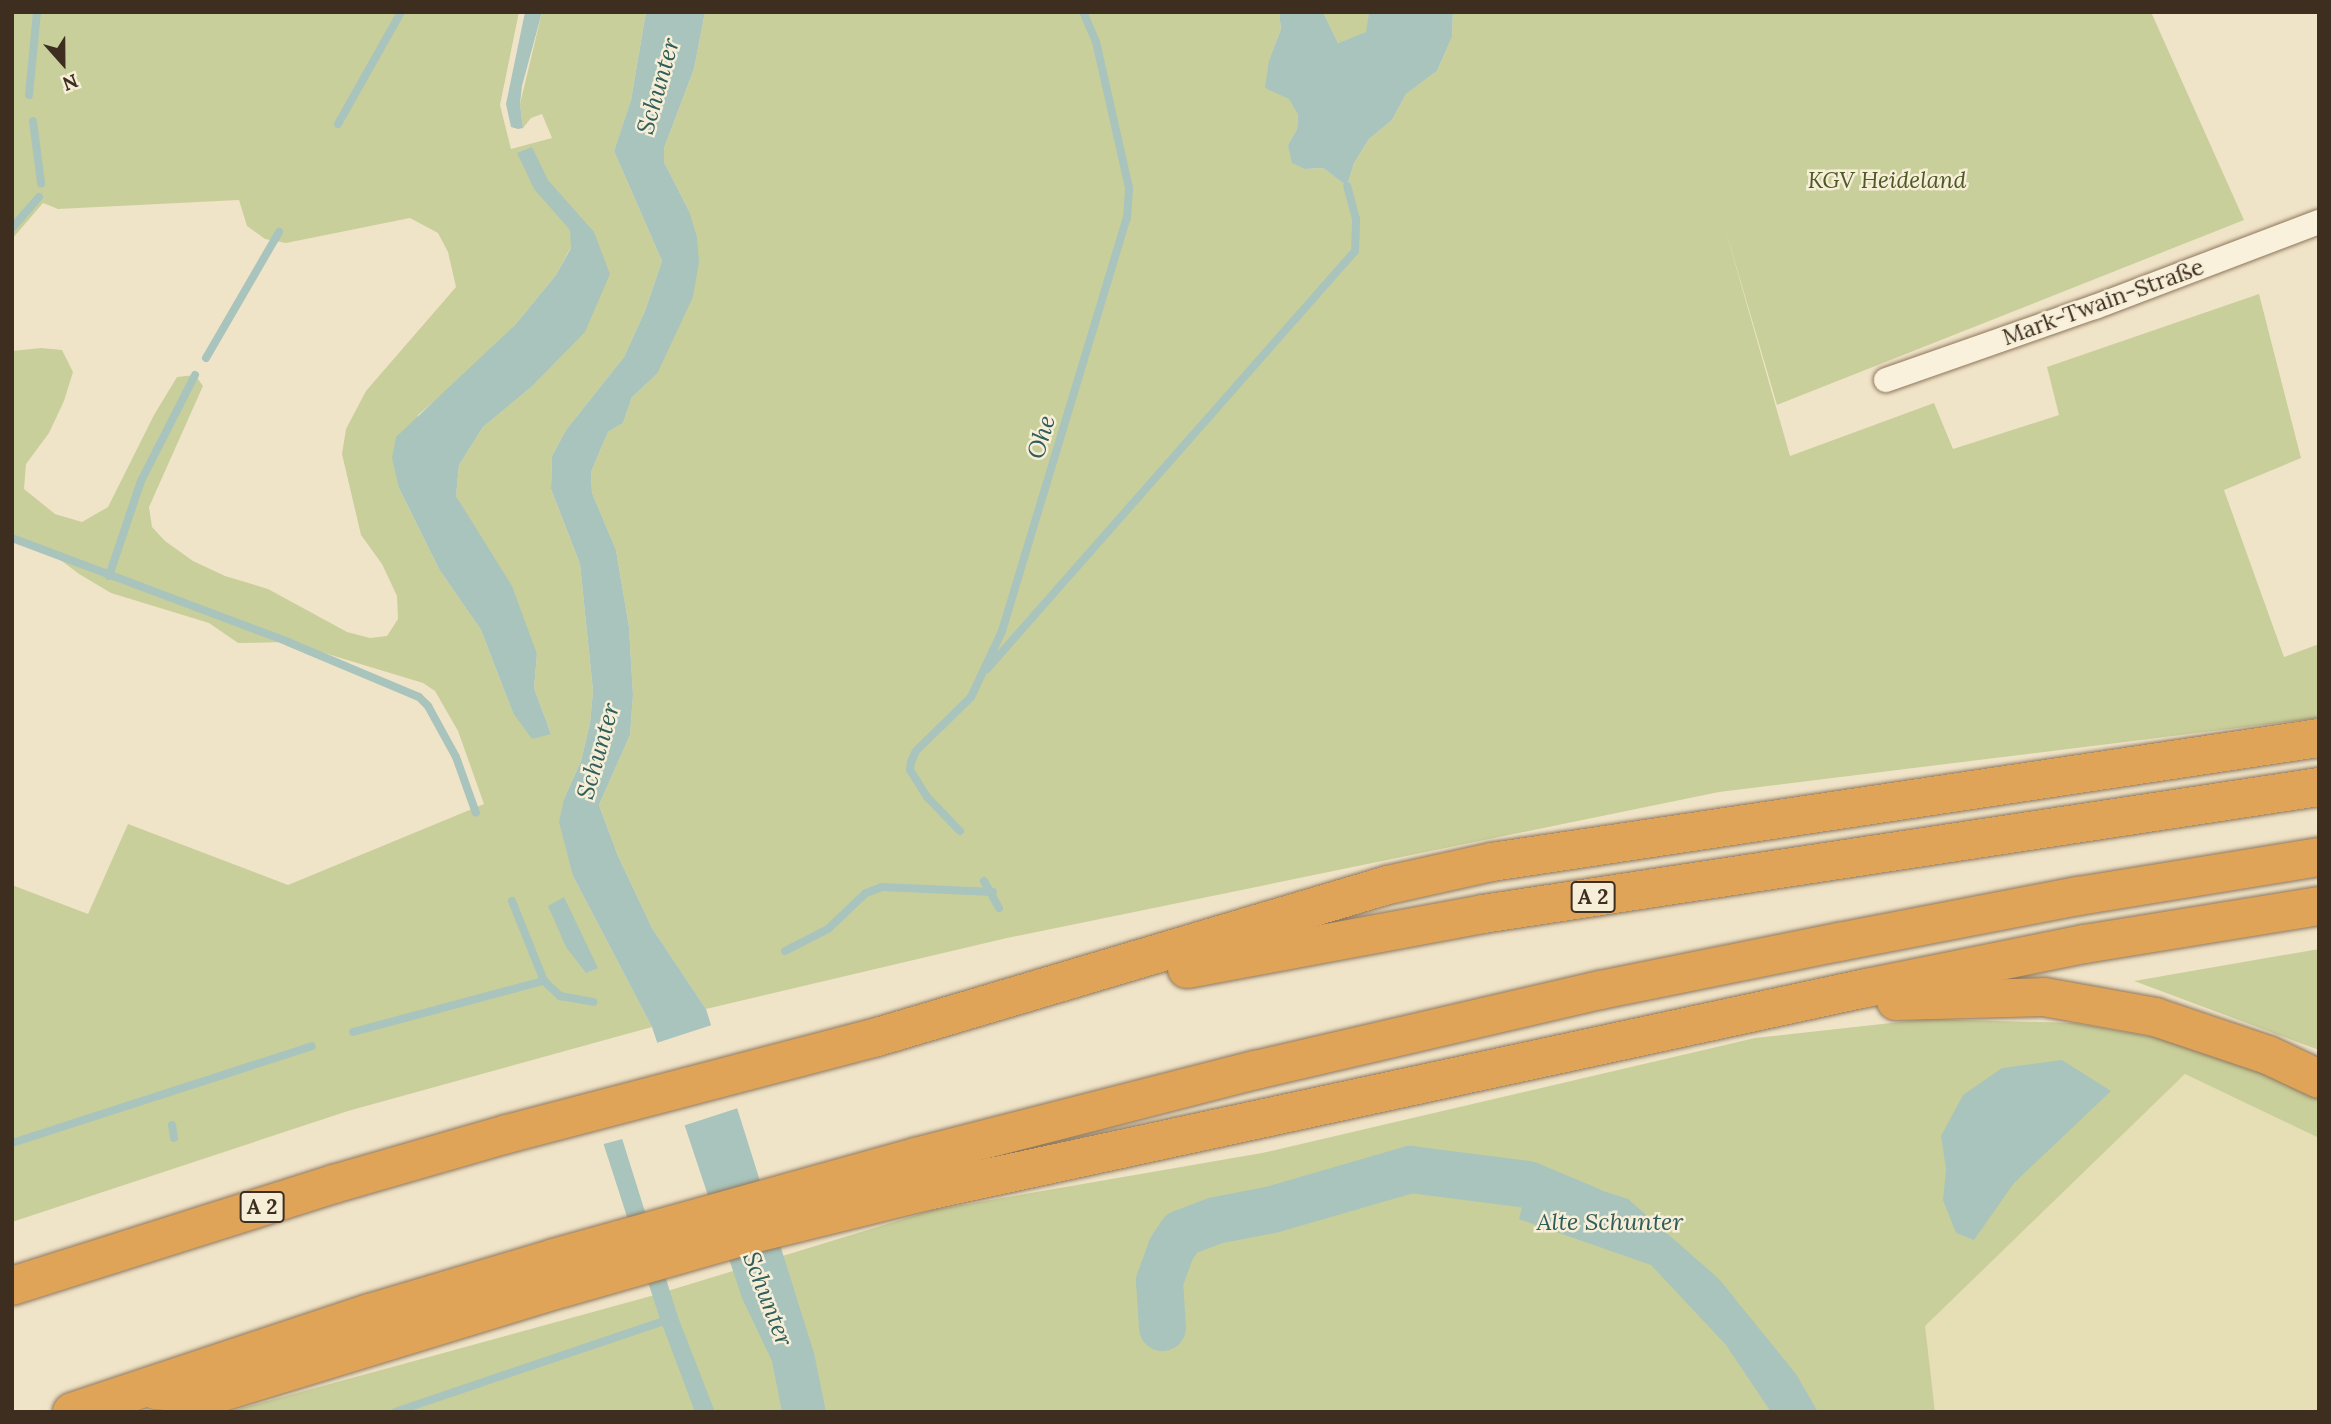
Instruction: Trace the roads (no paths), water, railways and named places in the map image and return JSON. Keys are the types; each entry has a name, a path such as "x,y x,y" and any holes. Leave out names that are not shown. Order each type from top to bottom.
{"highway":[{"path":"874,1038 1388,885 1492,862 2311,738"},
{"name":"A 2","path":"12,1286 334,1184 507,1134 874,1038 1244,957 1483,914 2319,787"},
{"path":"72,1412 370,1313 559,1273 922,1174 1256,1070 1600,990 2079,896 2319,857"},
{"path":"922,1174 2085,944 2319,906"},
{"path":"1716,1019 1845,1005 2044,998 2155,1017 2268,1055 2319,1079"}],"street":[{"name":"Mark-Twain-Straße","path":"1886,380 2095,307 2319,222"}],"water":[{"path":"525,12 542,12 522,86 520,104 523,128 518,129 511,127 506,104"},
{"name":"Schunter","path":"646,12 705,12 694,69 664,148 664,162 689,211 697,237 699,262 693,297 657,374 632,397 623,423 608,432 591,472 592,493 616,550 629,627 633,695 630,735 599,805 618,856 652,928 706,1009 814,1353 826,1412 782,1412 772,1361 742,1298 652,1027 573,876 559,822 564,799 581,761 590,723 593,691 580,564 551,489 552,456 566,430 624,357 645,311 662,261 614,151 631,100"},
{"path":"1279,12 1323,12 1338,43 1366,32 1369,12 1453,12 1452,37 1437,71 1406,94 1392,120 1369,139 1354,163 1347,186 1323,168 1305,169 1292,163 1288,145 1297,129 1298,115 1289,99 1265,88 1269,60 1281,29"},
{"path":"532,147 548,180 594,232 610,274 585,332 529,389 483,427 459,465 456,496 512,586 537,654 534,688 551,734 532,739 513,713 481,630 439,569 399,488 392,458 396,437 515,325 556,275 571,248 570,230 534,189 517,153"},
{"path":"564,897 598,968 586,973 566,947 548,906"},
{"path":"2062,1060 2111,1091 2014,1183 1974,1240 1956,1233 1943,1200 1946,1169 1941,1136 1963,1095 2002,1068"},
{"path":"599,1065 678,1317 715,1412 695,1412 659,1316 580,1071"},
{"name":"Alte Schunter","path":"1532,1168 1628,1199 1719,1279 1796,1374 1818,1412 1771,1412 1726,1345 1651,1265 1519,1219"}],"waterway":[{"path":"29,95 37,12"},
{"path":"338,124 401,12"},
{"name":"Ohe","path":"960,831 927,797 910,770 911,762 916,751 971,697 1002,631 1127,218 1129,188 1096,42 1083,12"},
{"path":"33,121 41,183"},
{"path":"987,669 1355,251 1356,219 1347,186"},
{"path":"12,228 39,197"},
{"path":"206,358 279,232"},
{"path":"109,576 141,481 195,375"},
{"path":"12,538 288,642 419,697 428,706 456,757 476,813"},
{"name":"Ohe","path":"984,881 999,908"},
{"path":"785,951 828,929 866,893 882,887 993,892"},
{"path":"512,901 544,981"},
{"path":"353,1032 544,981 560,996 593,1002"},
{"path":"12,1143 312,1046"},
{"path":"172,1125 174,1138"},
{"name":"Alte Schunter","path":"1162,1327 1159,1281 1171,1248 1181,1233 1215,1220 1272,1209 1410,1169 1527,1184 1587,1209"},
{"path":"395,1412 669,1319"}],"park label":[{"name":"KGV Heideland","path":"1887,180"}]}
